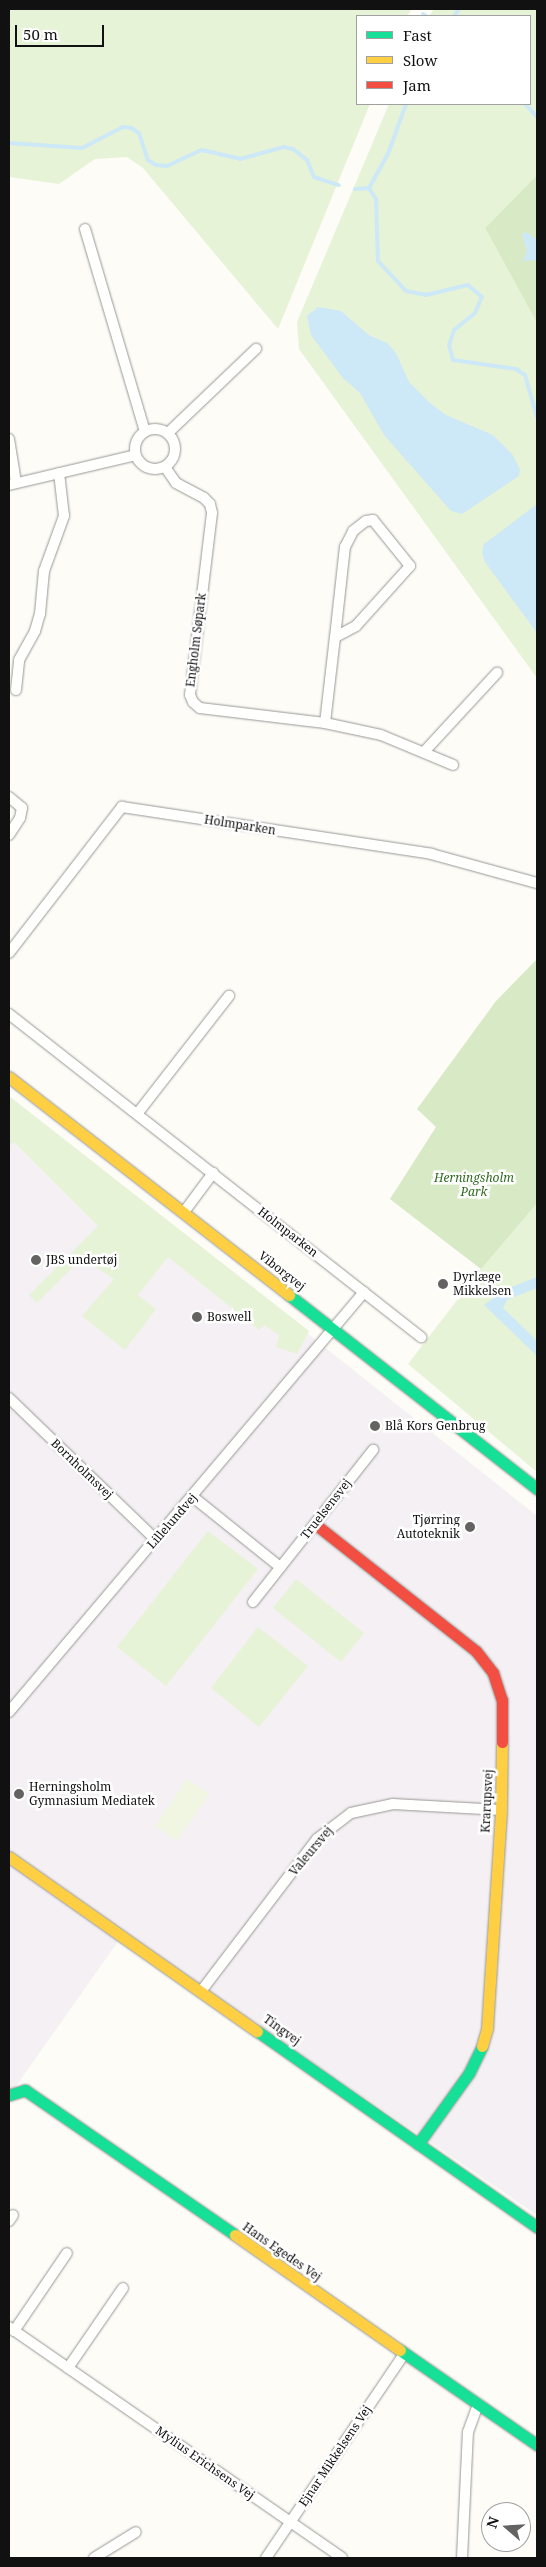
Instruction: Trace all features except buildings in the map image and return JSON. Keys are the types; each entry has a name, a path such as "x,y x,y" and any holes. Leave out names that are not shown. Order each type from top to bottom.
{"street":[{"path":"85,229 145,431"},
{"path":"168,434 256,349"},
{"path":"157,429 168,434 175,451 165,467 147,467 136,455 136,442 145,431 157,429"},
{"path":"9,439 12,484 136,455"},
{"name":"Engholm Søpark","path":"165,467 176,483 204,498 210,504 212,513 190,695 193,702 200,708 325,723 381,735 453,765"},
{"path":"16,690 13,672 38,622 44,571 61,530 65,501 60,473"},
{"path":"325,723 345,547 354,531 366,521 373,520 410,566 356,626 335,637"},
{"path":"424,752 497,673"},
{"path":"9,797 22,808 20,818 9,836"},
{"name":"Holmparken","path":"9,953 122,807 431,854 537,883"},
{"path":"137,1114 229,996"},
{"name":"Holmparken","path":"9,1014 421,1337"},
{"name":"Viborgvej","path":"9,1077 537,1489"},
{"path":"184,1212 213,1173"},
{"path":"333,1329 364,1292"},
{"name":"Lillelundvej","path":"9,1712 193,1497 333,1329"},
{"name":"Bornholmsvej","path":"9,1398 156,1540"},
{"name":"Truelsensvej","path":"253,1602 373,1450"},
{"path":"193,1497 280,1568"},
{"name":"Krarupsvej","path":"314,1524 476,1651 494,1673 502,1700 504,1726 501,1810 487,2028 482,2051 469,2073 418,2144"},
{"name":"Valeursvej","path":"202,1990 317,1840 351,1813 372,1806 393,1804 501,1810"},
{"name":"Tingvej","path":"9,1857 202,1990 537,2228"},
{"name":"Hans Egedes Vej","path":"9,2094 24,2090 537,2445"},
{"name":"Mylius Erichsens Vej","path":"67,2252 12,2329 342,2558"},
{"path":"68,2368 123,2288"},
{"name":"Ejnar Mikkelsens Vej","path":"266,2558 404,2354"},
{"path":"462,2558 468,2432 478,2405"},
{"path":"94,2558 136,2532"}],"shaded area":[{"path":"9,1096 537,1516 537,2215 124,1933 9,2096"}],"green space":[{"path":"9,9 412,9 408,15 356,15 356,105 370,105 278,329 143,168 127,157 95,159 59,184 9,177"},
{"path":"434,9 537,9 537,175 485,228 537,323 537,678 299,349 297,322 389,105 531,105 531,15 430,15"},
{"path":"537,175 537,323 485,228"},
{"path":"537,959 537,1203 481,1269 390,1199 436,1127 417,1109 496,1001"},
{"name":"Herningsholm Park","path":"537,989 537,1472 408,1364 481,1269 390,1199"},
{"path":"9,1096 309,1331 297,1354 276,1347 279,1335 264,1325 259,1330 168,1257 138,1295 156,1309 125,1350 82,1316 114,1279 82,1258 37,1303 29,1295 98,1226 14,1142 9,1146"},
{"path":"208,1531 258,1569 166,1686 117,1647"},
{"path":"296,1579 364,1633 341,1662 273,1608"},
{"path":"258,1627 308,1666 259,1727 211,1688"},
{"path":"187,1779 209,1794 177,1841 155,1826"}],"water":[{"path":"526,232 537,240 537,260 523,261 527,250 522,234"},
{"path":"318,307 341,311 369,335 387,343 396,353 409,382 430,403 446,415 493,435 512,454 520,469 519,476 462,514 451,511 384,435 360,393 343,378 311,335 307,316"},
{"path":"537,504 537,633 485,562 482,552 484,544"},
{"path":"537,1277 537,1288 507,1300 503,1308 537,1341 537,1356 484,1305 506,1289"}],"waterway":[{"path":"455,15 459,9"},
{"path":"369,188 388,154 406,105"},
{"path":"526,105 537,117"},
{"path":"9,143 82,148 123,127 131,128 139,133 148,160 156,165 167,166 202,150 240,159 284,147 293,149 307,160 314,177 339,185"},
{"path":"355,189 369,188 376,199 378,261 406,291 426,295 468,285 482,297 475,313 454,330 449,345 453,360 516,369 525,375 537,417"}],"traffic: fast":[{"path":"289,1295 537,1489"},
{"path":"257,2031 537,2227"},
{"path":"418,2144 469,2073 482,2046"},
{"path":"9,2095 25,2090 235,2235"},
{"path":"400,2350 537,2445"}],"traffic: slow":[{"path":"9,1077 289,1295"},
{"path":"482,2046 487,2028 501,1810 502,1742"},
{"path":"9,1857 257,2031"},
{"path":"235,2235 400,2350"}],"traffic: jam":[{"path":"315,1524 476,1651 493,1673 502,1700 502,1742"}],"place":[{"name":"JBS undertøj","path":"36,1260"},
{"name":"Dyrlæge Mikkelsen","path":"443,1284"},
{"name":"Boswell","path":"197,1317"},
{"name":"Blå Kors Genbrug","path":"375,1426"},
{"name":"Tjørring Autoteknik","path":"470,1527"},
{"name":"Herningsholm Gymnasium Mediatek","path":"19,1794"}]}
